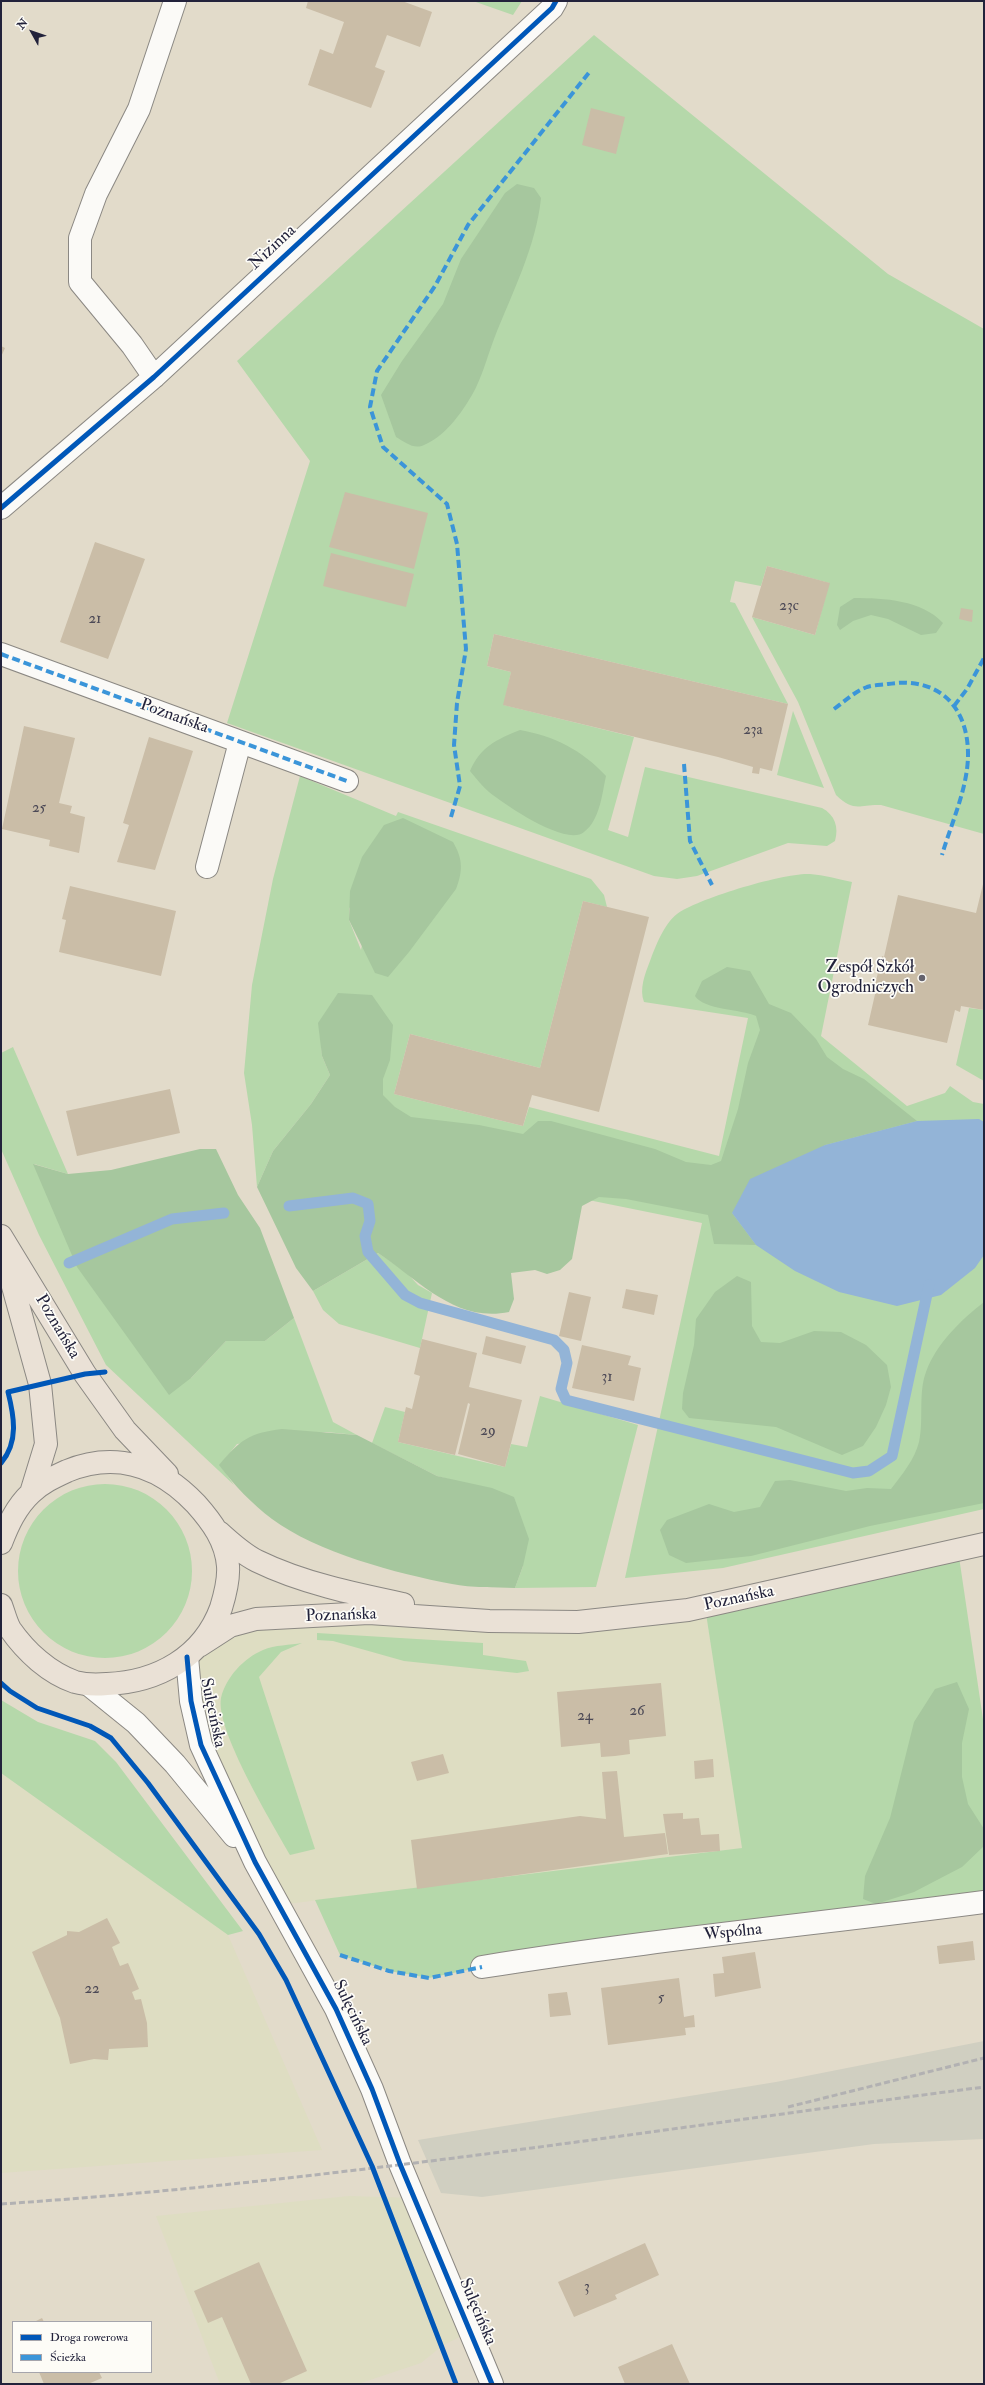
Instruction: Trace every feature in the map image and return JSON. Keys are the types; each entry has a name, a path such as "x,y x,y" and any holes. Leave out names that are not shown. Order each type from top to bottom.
{"main road":[{"name":"Poznańska","path":"1,1236 85,1374 124,1430 180,1487"},
{"name":"Poznańska","path":"1,1243 40,1384 46,1444 31,1493"},
{"path":"1,1543 11,1518 31,1493 51,1478 84,1464 107,1462 137,1465 158,1473 180,1487 218,1532 228,1566 226,1594 215,1623 193,1652"},
{"name":"Poznańska","path":"218,1532 237,1548 258,1561 304,1578 360,1595 489,1620"},
{"name":"Poznańska","path":"1,1605 10,1628 36,1660 60,1676 89,1685 124,1684 157,1676 230,1626 256,1619 369,1613 489,1620 578,1622 688,1610 984,1544"}],"street":[{"path":"154,377 132,344 80,282 80,238 96,194 139,109 175,1"},
{"name":"Nizinna","path":"1,508 154,377 552,8 556,1"},
{"name":"Poznańska","path":"1,654 347,781"},
{"path":"207,867 240,742"},
{"name":"Sulęcińska","path":"193,1652 191,1701 201,1745 255,1862 336,2009 372,2089 402,2171 492,2384"},
{"name":"Sulęcińska","path":"89,1685 136,1723 176,1764 255,1862"},
{"name":"Wspólna","path":"482,1967 594,1949 844,1921 984,1902"}],"shaded area":[{"path":"705,1607 743,1848 279,1905 191,1701 199,1646 230,1626 489,1621"},
{"path":"1,1773 228,1935 322,2150 1,2173"},
{"path":"984,2041 984,2139 874,2144 482,2197 441,2193 418,2140 776,2082"},
{"path":"349,2196 414,2198 471,2331 442,2346 421,2363 358,2384 220,2384 156,2216"}],"green space":[{"path":"473,1 522,1 513,15"},
{"path":"594,35 888,274 984,329 984,834 881,805 853,806 842,801 836,795 798,702 752,617 815,635 829,583 767,566 761,586 735,581 730,602 735,603 788,704 494,634 487,666 511,672 504,705 634,737 608,830 628,837 645,767 822,808 830,814 836,826 835,841 827,846 788,843 697,876 677,879 654,876 227,723 310,461 237,361"},
{"path":"517,184 534,188 541,198 538,216 529,252 494,339 479,382 463,410 445,431 424,445 417,447 410,445 396,437 381,395 402,361 443,304 461,259 505,193"},
{"path":"854,598 890,600 914,605 934,615 943,623 936,633 921,635 888,619 871,615 853,621 840,630 837,625 840,607"},
{"path":"793,711 824,788 777,775"},
{"path":"520,730 556,740 587,759 606,776 597,814 594,821 584,832 575,835 564,834 535,822 489,792 481,785 470,771 479,755 490,745"},
{"path":"300,776 396,816 398,812 591,879 604,895 607,907 583,901 540,1068 410,1034 394,1094 523,1126 529,1107 719,1156 748,1018 644,1002 642,992 643,982 660,936 672,918 687,908 721,894 762,882 782,877 810,874 852,882 821,1036 907,1106 945,1093 950,1086 973,1102 984,1104 984,1509 723,1568 625,1578 702,1223 386,1159 354,994 321,1041 322,1056 330,1075 311,1104 273,1151 257,1187 252,1125 244,1073 252,985 273,879","holes":["349,907 364,935 361,950 349,920"]},
{"path":"403,818 453,842 459,854 461,871 456,889 409,952 388,977 375,973 349,920 350,891 362,857 384,825"},
{"path":"727,967 750,971 769,1004 791,1013 816,1039 827,1057 843,1069 864,1079 917,1121 825,1145 732,1213 756,1245 714,1244 708,1215 626,1199 599,1197 582,1206 572,1259 560,1270 547,1274 535,1270 511,1273 514,1299 509,1312 490,1314 472,1311 455,1305 439,1297 378,1253 313,1291 296,1268 257,1187 273,1151 311,1104 330,1075 322,1056 318,1023 338,993 372,995 393,1025 390,1060 383,1079 383,1095 395,1107 411,1117 479,1125 523,1134 538,1121 551,1121 655,1149 686,1162 711,1165 721,1161 738,1109 748,1063 760,1030 756,1016 714,1007 700,1001 695,996 702,981"},
{"path":"969,1008 984,1010 984,1081 956,1065"},
{"path":"13,1047 68,1174 34,1164 191,1378 226,1341 265,1341 294,1318 333,1422 357,1435 326,1432 237,1444 220,1465 234,1485 106,1365 39,1235 1,1149 1,1053"},
{"path":"200,1149 216,1149 238,1195 260,1228 294,1318 265,1341 226,1341 191,1378 169,1395 77,1267 33,1164 68,1174 111,1170"},
{"path":"378,1253 405,1271 418,1285 432,1293 420,1348 339,1324 323,1310 313,1291"},
{"path":"737,1276 751,1282 752,1326 761,1342 780,1343 814,1331 841,1332 866,1345 887,1365 891,1387 886,1405 876,1427 863,1446 842,1455 776,1427 689,1418 682,1409 683,1393 694,1345 696,1319 715,1292"},
{"path":"984,1302 984,1503 870,1526 751,1556 686,1563 669,1555 660,1530 667,1520 709,1504 734,1512 760,1507 775,1481 790,1480 846,1491 867,1488 891,1489 907,1467 919,1442 922,1389 930,1362 950,1333"},
{"path":"540,1396 638,1425 596,1587 515,1588 523,1566 463,1483 437,1476 372,1443 385,1407 405,1412 398,1442 505,1467 511,1444 527,1447"},
{"path":"282,1429 357,1435 437,1476 492,1488 514,1497 529,1539 523,1566 515,1588 460,1585 431,1580 383,1568 311,1542 272,1519 244,1494 219,1465 233,1449 246,1439 261,1433"},
{"path":"105,1484 122,1486 138,1491 160,1504 172,1516 181,1530 188,1546 192,1571 190,1588 185,1604 172,1626 160,1638 146,1647 130,1654 105,1658 88,1656 72,1651 50,1638 38,1626 29,1612 22,1596 18,1571 20,1554 25,1538 38,1516 50,1504 64,1495 80,1488"},
{"path":"958,1550 984,1726 984,1902 482,1967 429,1978 389,1971 340,1955 315,1900 742,1848 705,1607"},
{"path":"317,1633 483,1643 483,1655 526,1661 529,1671 517,1673 404,1661 333,1641 317,1640"},
{"path":"302,1643 281,1652 259,1677 315,1849 290,1855 247,1778 236,1754 227,1732 222,1713 221,1698 223,1690 231,1676 243,1663 256,1653 277,1646"},
{"path":"957,1682 969,1709 962,1743 962,1777 968,1804 984,1829 984,1846 962,1867 914,1892 876,1904 863,1899 865,1876 890,1818 914,1722 935,1689"},
{"path":"1,1700 38,1722 95,1741 116,1762 243,1931 228,1935 1,1773"}],"water":[{"path":"979,1119 984,1122 984,1255 975,1268 941,1295 897,1306 839,1292 795,1271 756,1245 732,1213 750,1179 825,1145 917,1121"}],"building":[{"path":"308,1 402,1 432,12 420,47 387,35 375,67 385,71 371,108 308,85 320,49 333,54 344,22 306,8"},
{"path":"591,108 625,117 616,154 582,145"},
{"path":"1,346 5,348 1,357"},
{"path":"345,492 428,513 414,569 329,547"},
{"path":"95,542 145,559 108,659 60,642"},
{"path":"331,553 414,574 406,607 323,586"},
{"path":"767,566 830,583 815,635 752,617"},
{"path":"961,608 973,610 972,622 959,619"},
{"path":"494,634 788,704 772,771 760,768 759,774 752,773 753,767 718,757 503,705 511,672 487,666"},
{"path":"24,726 75,738 59,803 72,806 70,813 85,817 79,853 49,846 50,840 2,829"},
{"path":"149,737 193,751 155,870 117,862 129,825 123,823"},
{"name":"Zespół Szkół Ogrodniczych","path":"984,880 984,1010 961,1006 960,1012 955,1010 947,1043 868,1025 876,990 874,989 882,956 884,957 898,895 976,913"},
{"path":"70,886 176,911 161,976 59,952 66,920 62,919"},
{"path":"583,901 649,917 599,1112 532,1095 523,1126 394,1094 410,1034 540,1068"},
{"path":"170,1089 180,1133 77,1156 66,1111"},
{"path":"626,1289 658,1295 654,1315 622,1308"},
{"path":"569,1292 591,1297 581,1341 559,1336"},
{"path":"486,1336 526,1346 521,1364 482,1354"},
{"path":"422,1339 477,1353 469,1387 522,1400 505,1467 458,1454 470,1404 468,1403 455,1455 398,1442 406,1407 412,1409 420,1376 414,1374"},
{"path":"582,1345 631,1356 628,1365 641,1368 634,1401 572,1388"},
{"path":"661,1683 666,1736 629,1740 630,1754 615,1756 601,1757 600,1743 561,1747 557,1692"},
{"path":"443,1754 449,1773 417,1781 411,1762"},
{"path":"713,1759 714,1777 695,1779 694,1761"},
{"path":"617,1771 624,1837 665,1833 668,1854 417,1889 411,1840 580,1816 606,1819 602,1772"},
{"path":"683,1813 683,1819 699,1818 701,1835 719,1834 720,1851 669,1855 663,1814"},
{"path":"107,1918 120,1943 112,1947 120,1966 128,1963 139,1989 132,1992 135,2000 141,1999 147,2023 148,2047 109,2049 108,2060 94,2059 70,2064 60,2018 32,1952 67,1935 67,1931 79,1932"},
{"path":"973,1941 975,1960 939,1964 937,1946"},
{"path":"755,1952 761,1988 715,1997 713,1974 724,1973 722,1957"},
{"path":"679,1978 684,2017 694,2015 695,2027 685,2028 686,2035 608,2045 601,1988"},
{"path":"567,1992 571,2015 550,2017 548,1994"},
{"path":"645,2243 659,2275 615,2295 617,2299 574,2317 558,2282"},
{"path":"259,2262 307,2371 278,2384 251,2384 222,2317 208,2323 194,2291"},
{"path":"42,2318 44,2321 36,2321"},
{"path":"672,2344 690,2384 625,2384 618,2367"},
{"path":"39,2373 100,2373 102,2378 88,2384 44,2384"}],"waterway":[{"path":"289,1206 353,1198 368,1204 370,1221 365,1236 368,1252 405,1295 420,1303 554,1340 564,1350 567,1363 561,1389 566,1400 853,1473 869,1471 892,1456 929,1285"},
{"path":"69,1263 172,1219 224,1213"}],"railway":[{"path":"788,2107 984,2058"},
{"path":"1,2204 124,2194 370,2168 493,2153 984,2087"}],"marked path":[{"path":"451,817 460,786 454,745 457,703 466,649 457,544 447,504 383,447 370,407 377,371 435,286 468,225 591,70"},
{"path":"1,654 347,781"},
{"path":"954,706 967,689 984,658"},
{"path":"834,709 854,694 867,687 906,683 922,685 936,690 948,699 957,710 963,723 967,739 967,769 962,794 942,855"},
{"path":"684,764 690,841 712,885"},
{"path":"340,1955 389,1971 429,1978 482,1967"}],"cycle path":[{"path":"1,508 154,377 552,8 556,1"},
{"path":"1,1463 11,1446 14,1429 8,1392 85,1374 105,1372"},
{"path":"187,1657 191,1701 201,1745 255,1862 336,2009 372,2089 400,2164 492,2384"},
{"path":"1,1683 10,1691 37,1708 90,1726 111,1738 148,1783 259,1934 286,1980 372,2166 456,2384"}],"place":[{"name":"Zespół Szkół Ogrodniczych","path":"922,978"}]}
